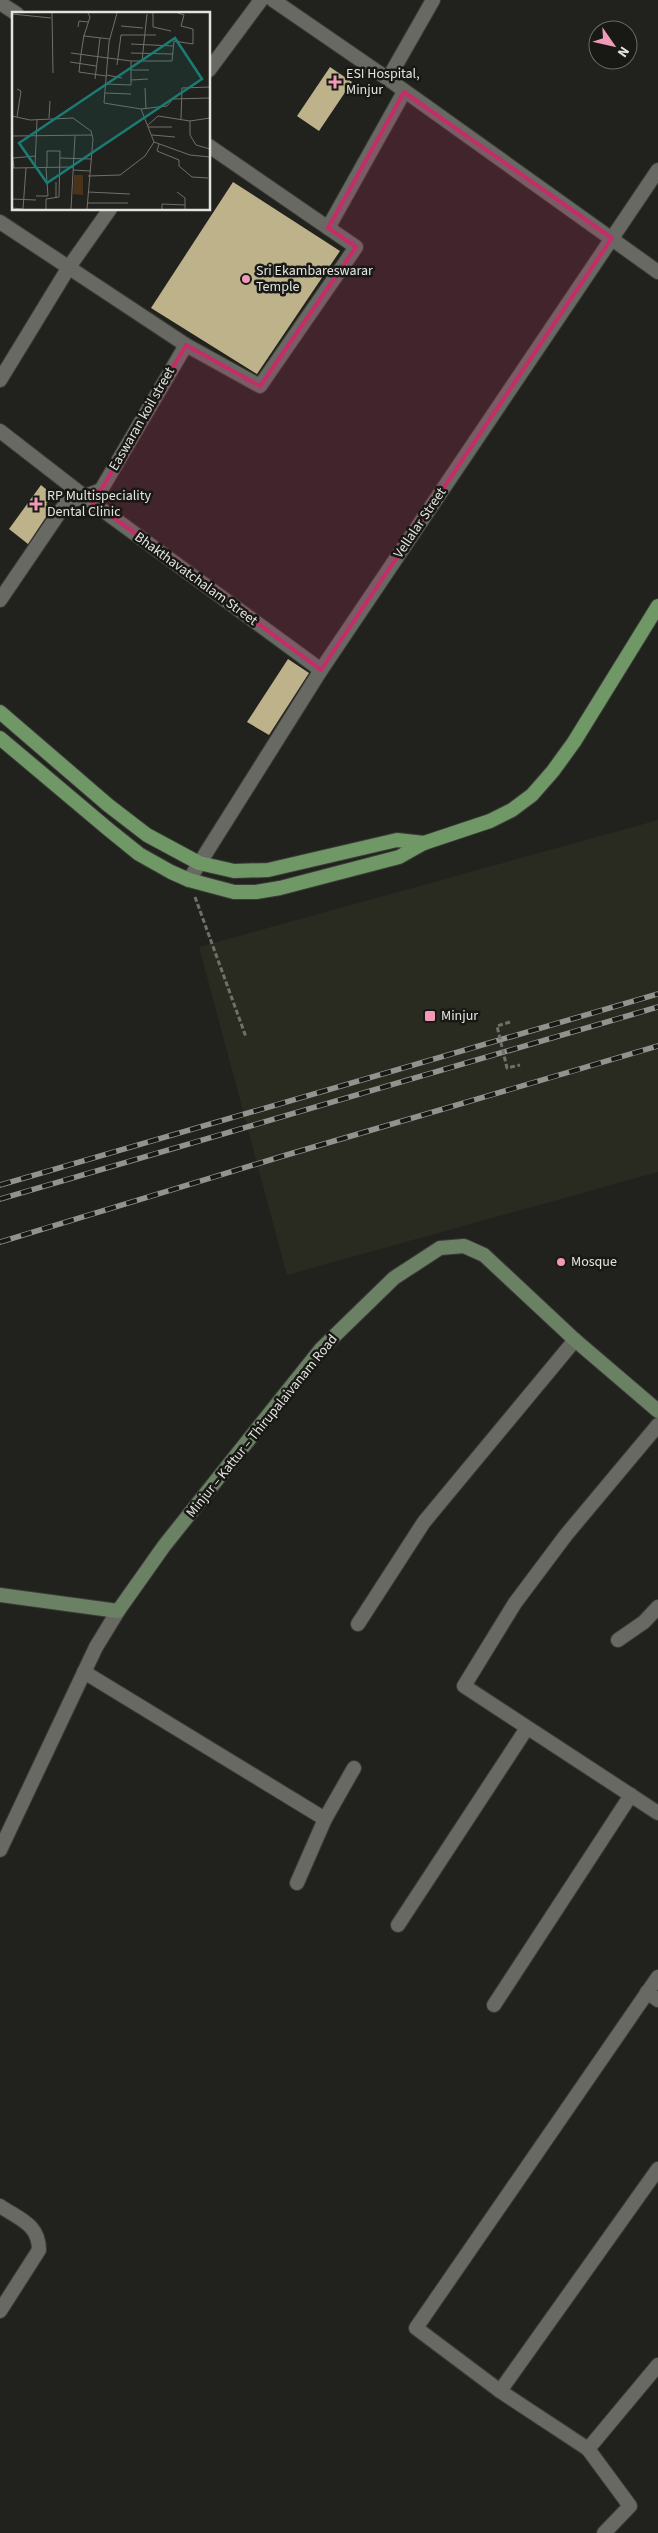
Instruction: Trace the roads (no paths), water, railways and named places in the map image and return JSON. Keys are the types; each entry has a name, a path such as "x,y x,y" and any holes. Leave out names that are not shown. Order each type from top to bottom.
{"main road":[{"path":"0,738 67,797 139,854 189,880 234,892 256,892 289,886 399,857 424,843 490,820 512,810 532,795 553,772 574,742 658,606"},
{"path":"0,712 108,805 147,835 200,863 234,871 268,870 397,840 424,843"},
{"name":"Minjur – Kattur – Thirupalaivanam Road","path":"118,1611 164,1546 321,1349 394,1278 440,1248 464,1246 484,1255 575,1340 658,1411"},
{"path":"0,1595 118,1611"}],"street":[{"path":"210,69 261,0"},
{"path":"273,0 388,79 658,272"},
{"path":"388,79 433,0"},
{"path":"0,3 13,12"},
{"path":"328,228 404,92"},
{"path":"0,222 186,344 260,386 356,247 210,147"},
{"name":"Vellalar Street","path":"189,880 321,670 658,170"},
{"path":"0,380 69,267 109,210"},
{"name":"Easwaran koil street","path":"0,600 66,503 101,490 186,344"},
{"name":"Bhakthavatchalam Street","path":"0,431 84,496 321,670"},
{"path":"358,1624 424,1522 575,1340"},
{"path":"658,1425 566,1535 515,1603 464,1686 658,1813"},
{"path":"618,1640 644,1622 658,1607"},
{"path":"0,1850 84,1672 118,1611"},
{"path":"84,1672 325,1819"},
{"path":"398,1925 527,1728"},
{"path":"297,1883 325,1819 354,1768"},
{"path":"494,2005 631,1796"},
{"path":"604,2533 630,2506 588,2449 500,2391 416,2328 653,1996 658,1977"},
{"path":"500,2391 658,2170"},
{"path":"0,2206 35,2230 39,2239 39,2250 0,2311"},
{"path":"588,2449 658,2365"}],"railway":[{"path":"0,1185 658,994"},
{"path":"0,1199 658,1007"},
{"path":"0,1242 283,1156 658,1046"}],"place":[{"name":"ESI Hospital, Minjur","path":"335,82"},
{"name":"Sri Ekambareswarar Temple","path":"246,279"},
{"name":"RP Multispeciality Dental Clinic","path":"36,504"},
{"name":"Minjur","path":"430,1016"},
{"name":"Mosque","path":"561,1262"}]}
